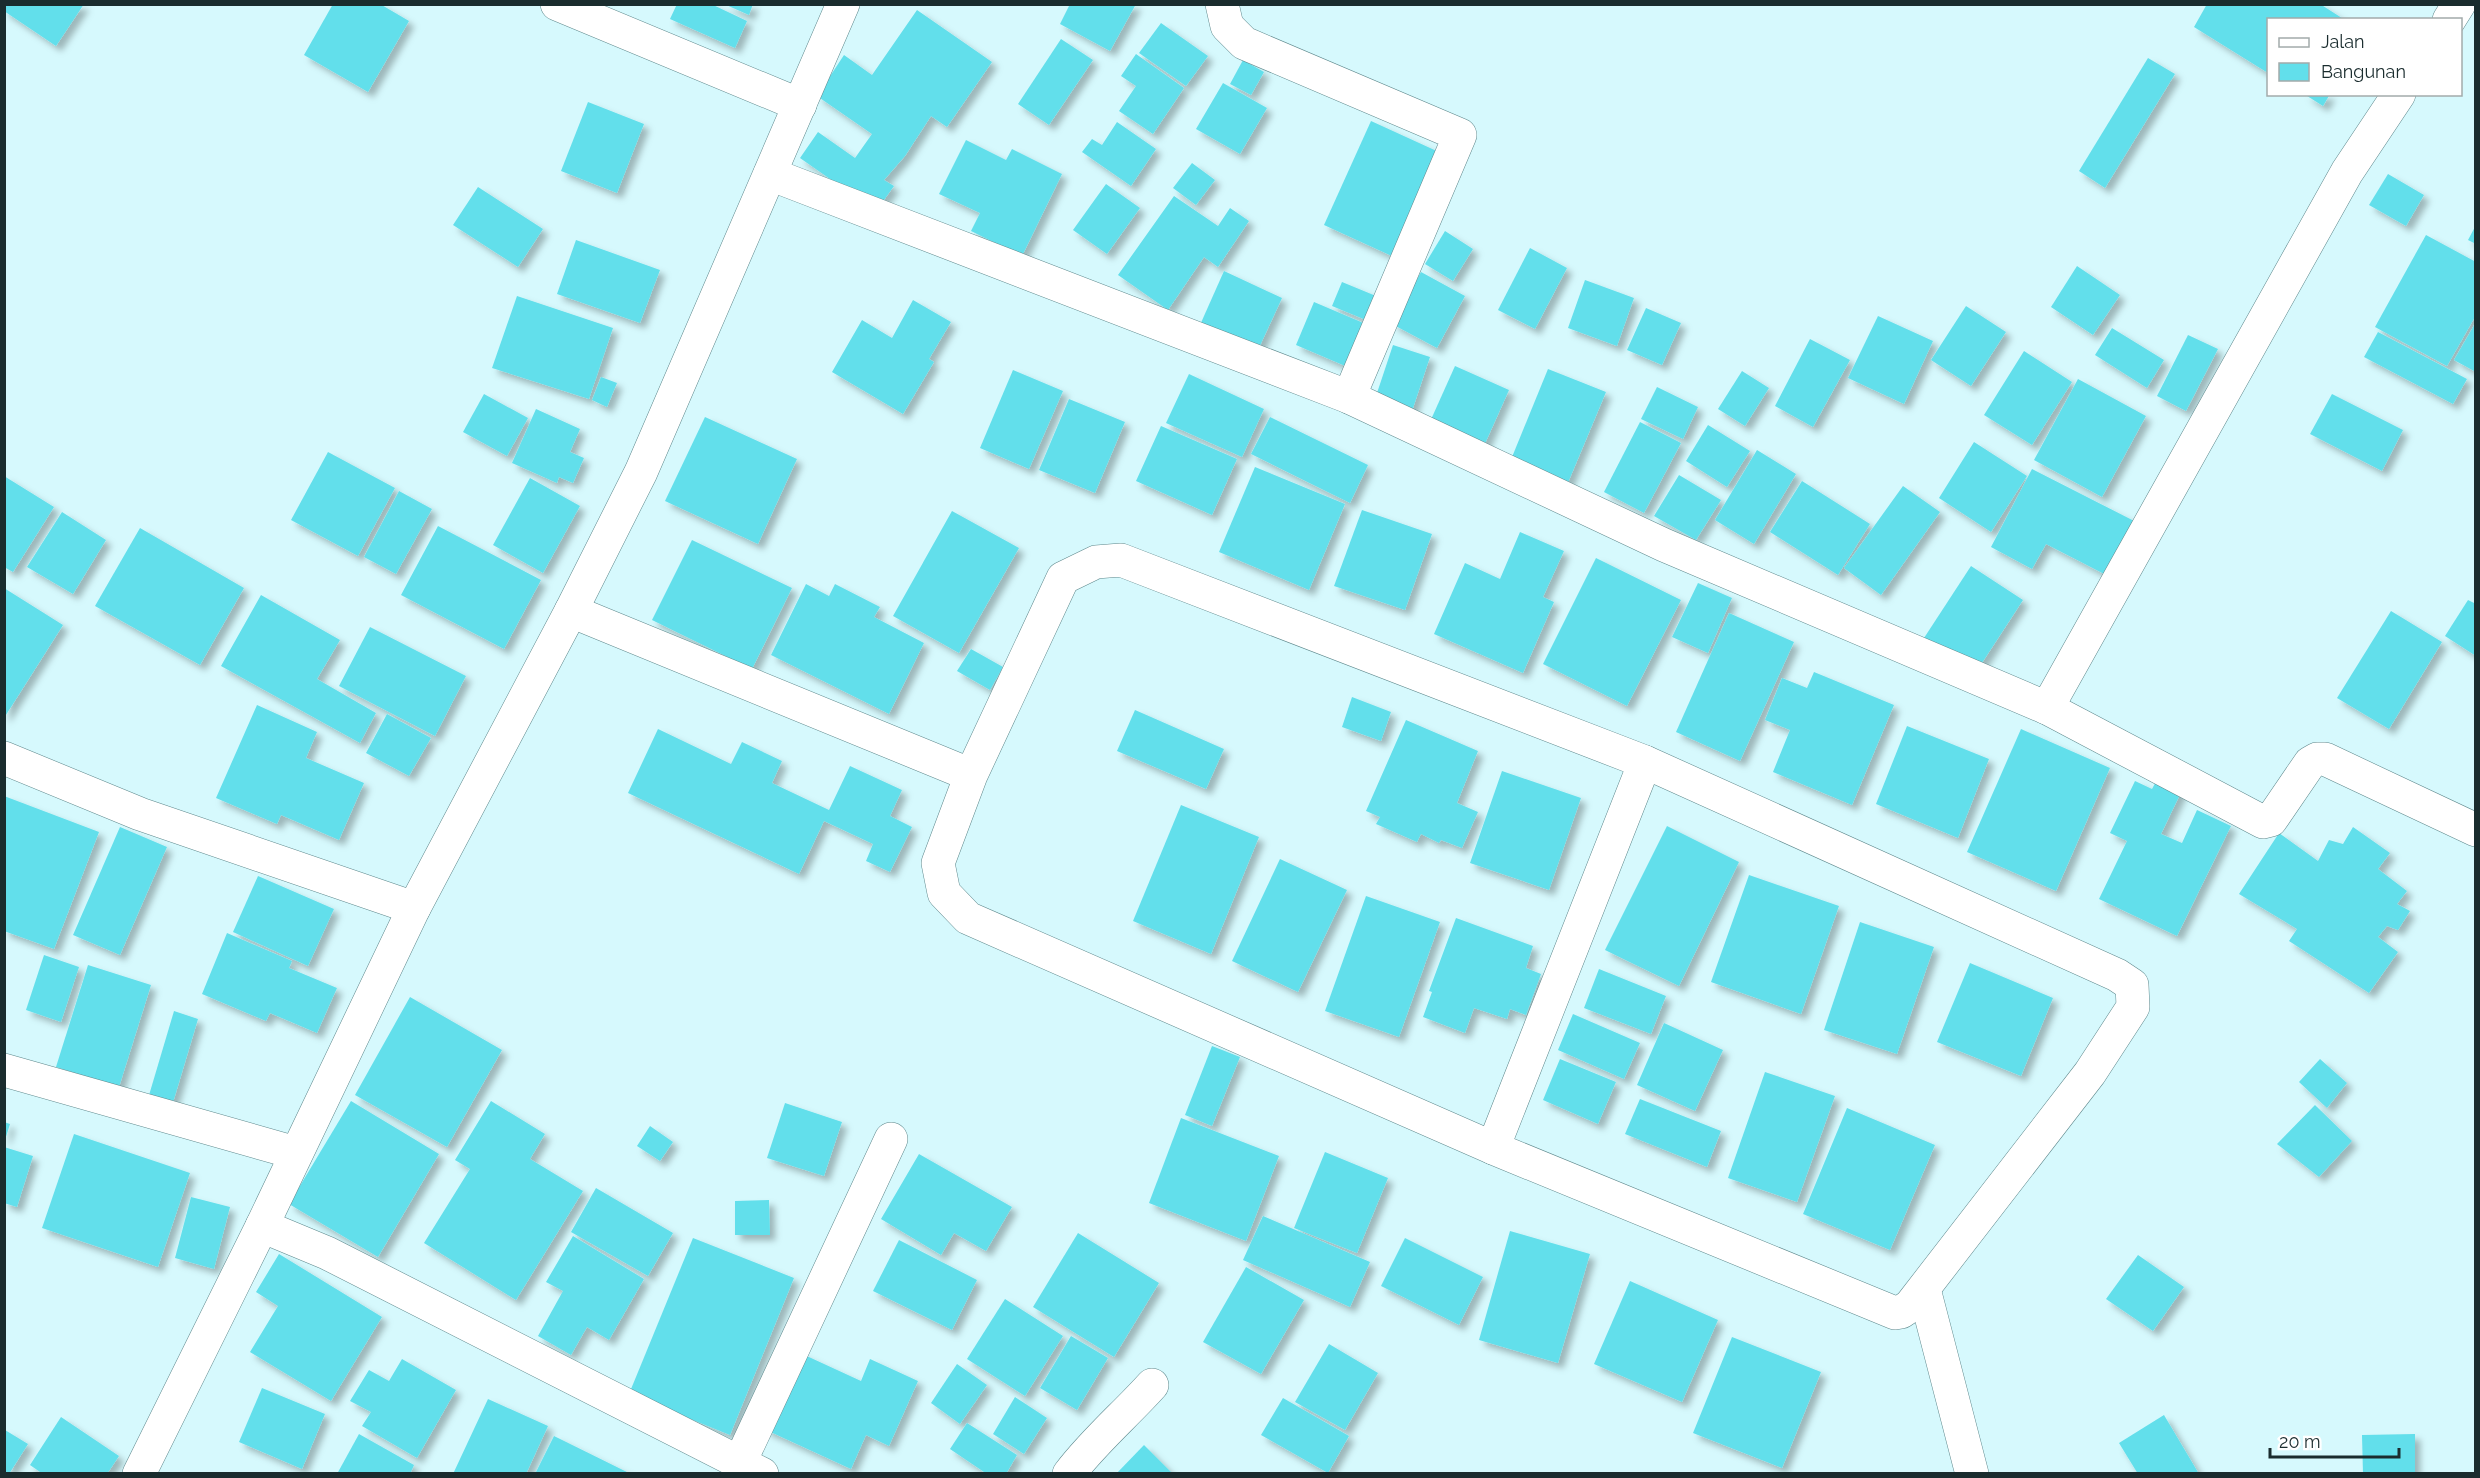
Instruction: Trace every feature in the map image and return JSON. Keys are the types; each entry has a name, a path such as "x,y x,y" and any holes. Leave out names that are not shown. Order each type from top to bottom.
{"street":[{"path":"557,4 800,105"},
{"path":"139,1473 262,1226 414,908 571,611 641,472 843,4"},
{"path":"1222,4 1227,26 1244,43 1460,135 1349,398"},
{"path":"2450,18 2459,4"},
{"path":"2047,708 2347,172 2398,96"},
{"path":"770,174 1349,398 1664,545 2047,708 2263,822 2271,820 2310,763 2317,759 2325,759 2475,830"},
{"path":"1121,560 1645,762 2117,975 2132,986 2133,1007 2090,1073 1924,1289 1910,1306 1895,1313 1493,1148 968,918 944,894 938,863 971,775 1063,578 1096,562 1121,560"},
{"path":"571,611 971,775"},
{"path":"4,758 140,814 414,908"},
{"path":"1493,1148 1645,762"},
{"path":"4,1070 296,1153"},
{"path":"262,1226 338,1258 751,1468 891,1139"},
{"path":"1924,1289 1971,1473"},
{"path":"1069,1473 1090,1446 1152,1385"}],"building":[{"path":"4,4 84,4 56,46 4,11"},
{"path":"333,4 380,4 409,21 368,92 304,55"},
{"path":"677,4 711,4 747,21 735,48 670,19"},
{"path":"724,4 753,4 749,15"},
{"path":"1070,4 1136,4 1110,51 1060,24"},
{"path":"2207,4 2320,4 2342,18 2267,18 2267,72 2194,27"},
{"path":"917,10 992,62 947,127 931,116 905,156 884,180 894,186 876,211 800,158 818,132 855,158 872,134 817,96 844,55 872,75"},
{"path":"1161,23 1208,56 1186,86 1139,53"},
{"path":"1061,39 1093,60 1049,125 1018,104"},
{"path":"1136,54 1184,88 1153,134 1119,111 1136,86 1121,76"},
{"path":"2148,58 2175,74 2105,188 2079,171"},
{"path":"1243,60 1264,72 1251,95 1230,84"},
{"path":"1223,83 1267,108 1240,154 1196,129"},
{"path":"2307,96 2329,96 2323,106"},
{"path":"588,102 644,124 617,193 561,171"},
{"path":"1371,121 1441,153 1394,257 1324,225"},
{"path":"1117,122 1156,149 1131,186 1082,152 1092,139 1102,145"},
{"path":"966,140 1006,160 1012,149 1062,174 1022,256 971,231 980,213 939,194"},
{"path":"1192,163 1215,180 1196,205 1173,188"},
{"path":"2388,174 2424,195 2406,226 2369,205"},
{"path":"1106,184 1140,208 1107,254 1073,230"},
{"path":"478,187 543,229 518,267 453,225"},
{"path":"1174,196 1218,226 1230,208 1249,221 1218,267 1204,257 1168,310 1118,275"},
{"path":"2476,225 2476,244 2468,240"},
{"path":"1445,231 1473,249 1453,281 1425,264"},
{"path":"2426,235 2476,262 2476,315 2447,366 2375,327"},
{"path":"576,240 660,270 640,323 557,294"},
{"path":"1530,248 1567,268 1535,329 1498,310"},
{"path":"2077,266 2120,295 2093,335 2051,307"},
{"path":"1224,271 1282,298 1257,352 1200,325"},
{"path":"1421,272 1465,296 1437,348 1392,324"},
{"path":"1585,280 1634,298 1617,346 1568,328"},
{"path":"1342,282 1376,296 1366,320 1332,306"},
{"path":"517,296 613,328 589,399 492,368"},
{"path":"913,300 951,322 929,359 934,362 903,414 832,372 862,320 892,338"},
{"path":"1314,302 1368,325 1350,368 1296,345"},
{"path":"1966,306 2006,332 1971,386 1931,360"},
{"path":"1646,308 1681,323 1662,365 1627,350"},
{"path":"1878,316 1933,341 1904,404 1848,378"},
{"path":"2476,322 2476,372 2454,360"},
{"path":"2112,328 2164,360 2147,388 2095,355"},
{"path":"2378,332 2467,379 2453,404 2364,357"},
{"path":"2188,335 2218,349 2186,411 2157,396"},
{"path":"1810,339 1850,360 1813,427 1775,406"},
{"path":"1393,345 1430,357 1410,417 1373,405"},
{"path":"2024,351 2072,382 2032,445 1984,415"},
{"path":"1455,366 1509,390 1483,448 1429,424"},
{"path":"1548,369 1606,392 1567,485 1510,462"},
{"path":"1013,370 1063,391 1029,469 980,448"},
{"path":"1742,371 1769,388 1745,426 1718,409"},
{"path":"1189,374 1264,409 1242,457 1166,423"},
{"path":"601,377 617,383 607,407 592,400"},
{"path":"2078,379 2146,416 2102,497 2034,460"},
{"path":"1657,387 1698,407 1683,439 1641,419"},
{"path":"484,394 528,418 507,456 463,432"},
{"path":"2332,394 2403,430 2382,471 2310,434"},
{"path":"1069,399 1125,422 1095,493 1039,470"},
{"path":"536,409 580,429 570,452 584,458 573,483 559,477 557,483 512,463"},
{"path":"705,417 797,459 758,544 665,501"},
{"path":"1270,417 1368,465 1350,503 1251,454"},
{"path":"1640,422 1681,443 1644,513 1604,492"},
{"path":"1708,425 1750,451 1727,487 1686,461"},
{"path":"1161,426 1237,459 1212,515 1136,481"},
{"path":"1974,442 2027,476 1991,532 1939,498"},
{"path":"1757,450 1796,474 1754,544 1715,520"},
{"path":"328,452 395,488 358,556 291,520"},
{"path":"1255,467 1345,504 1309,590 1219,552"},
{"path":"2032,469 2142,525 2114,579 2046,544 2032,569 1991,547"},
{"path":"1679,475 1721,500 1696,540 1654,516"},
{"path":"4,476 54,507 13,572 4,567"},
{"path":"530,478 580,506 543,573 493,545"},
{"path":"1802,481 1870,524 1838,575 1770,532"},
{"path":"1903,486 1940,512 1881,595 1844,568"},
{"path":"399,491 432,509 396,574 364,557"},
{"path":"1362,510 1432,534 1405,610 1334,586"},
{"path":"952,511 1019,548 959,653 893,616"},
{"path":"62,512 106,540 73,594 27,567"},
{"path":"438,526 541,580 504,649 401,595"},
{"path":"140,528 244,588 200,665 95,606"},
{"path":"1520,532 1564,551 1543,597 1554,602 1523,673 1434,634 1465,563 1500,579"},
{"path":"692,540 792,588 752,669 652,620"},
{"path":"1596,558 1681,600 1627,706 1543,664"},
{"path":"1971,566 2023,600 1976,672 1924,638"},
{"path":"1698,583 1732,598 1708,653 1672,637"},
{"path":"806,584 829,596 835,584 880,607 874,617 924,643 889,714 771,655"},
{"path":"4,588 63,625 4,718"},
{"path":"261,595 340,640 317,679 376,713 360,743 221,666"},
{"path":"2468,600 2476,604 2476,656 2445,636"},
{"path":"2391,611 2442,642 2389,729 2337,698"},
{"path":"1729,613 1794,642 1740,761 1676,732"},
{"path":"370,627 466,676 435,736 339,686"},
{"path":"971,649 1003,667 990,690 957,671"},
{"path":"1814,672 1894,705 1852,805 1773,772 1790,730 1765,720 1782,678 1807,688"},
{"path":"1352,697 1391,712 1381,741 1342,727"},
{"path":"257,705 317,732 306,758 364,783 339,840 281,815 277,824 216,798"},
{"path":"1135,710 1224,749 1206,789 1117,751"},
{"path":"387,714 431,738 409,776 366,753"},
{"path":"1406,720 1478,751 1457,803 1478,812 1462,848 1441,840 1439,843 1421,834 1417,842 1376,824 1380,817 1366,811"},
{"path":"1907,726 1989,759 1958,838 1876,804"},
{"path":"658,729 731,764 742,742 782,761 772,783 829,810 850,766 902,790 890,816 912,827 890,872 866,861 873,844 824,821 799,874 628,793"},
{"path":"2021,729 2110,768 2056,891 1967,852"},
{"path":"1502,771 1581,798 1549,890 1470,863"},
{"path":"2160,774 2184,786 2161,834 2182,843 2197,810 2231,826 2177,936 2099,899 2127,841 2110,833 2135,781 2152,789"},
{"path":"4,796 99,832 54,949 4,931"},
{"path":"1181,805 1259,837 1211,954 1133,921"},
{"path":"1667,826 1739,862 1679,986 1605,950"},
{"path":"120,827 167,847 120,955 73,935"},
{"path":"2353,827 2390,853 2378,869 2407,891 2397,904 2410,911 2398,930 2387,926 2378,937 2398,952 2369,993 2289,941 2297,929 2239,894 2279,833 2318,861 2329,840 2343,844"},
{"path":"1280,859 1347,890 1298,992 1232,961"},
{"path":"1749,875 1839,906 1801,1014 1711,982"},
{"path":"258,876 334,909 308,966 233,932"},
{"path":"1366,896 1440,922 1399,1037 1325,1011"},
{"path":"1456,918 1533,946 1526,968 1541,974 1526,1015 1510,1009 1507,1019 1474,1008 1465,1033 1423,1017 1432,992 1429,991"},
{"path":"1860,922 1934,947 1897,1054 1824,1030"},
{"path":"227,933 292,961 289,968 337,988 317,1033 270,1013 266,1021 202,994"},
{"path":"44,955 79,967 61,1022 26,1010"},
{"path":"1970,963 2053,998 2021,1076 1937,1042"},
{"path":"88,965 151,985 119,1087 56,1067"},
{"path":"1599,969 1666,996 1651,1034 1584,1008"},
{"path":"410,997 502,1050 447,1147 355,1095"},
{"path":"174,1011 198,1019 171,1109 147,1102"},
{"path":"1573,1014 1640,1043 1624,1079 1558,1050"},
{"path":"1664,1023 1723,1050 1695,1111 1637,1085"},
{"path":"1212,1046 1240,1057 1212,1126 1185,1115"},
{"path":"1560,1059 1616,1082 1598,1124 1543,1100"},
{"path":"2320,1059 2347,1083 2327,1108 2299,1082"},
{"path":"1765,1072 1835,1096 1797,1202 1728,1178"},
{"path":"1640,1099 1721,1131 1707,1167 1625,1134"},
{"path":"351,1101 439,1154 378,1257 289,1204"},
{"path":"491,1101 545,1134 530,1159 583,1191 516,1300 424,1243 470,1169 455,1160"},
{"path":"785,1103 842,1122 824,1176 767,1158"},
{"path":"2315,1105 2352,1141 2319,1177 2277,1144"},
{"path":"1847,1108 1935,1145 1890,1250 1803,1214"},
{"path":"1181,1118 1279,1156 1246,1241 1149,1203"},
{"path":"4,1122 10,1124 5,1140 4,1140"},
{"path":"650,1126 673,1142 660,1161 637,1146"},
{"path":"74,1134 190,1173 158,1267 42,1228"},
{"path":"4,1147 33,1156 17,1207 4,1203"},
{"path":"1325,1152 1388,1178 1357,1253 1294,1228"},
{"path":"919,1154 1012,1207 986,1251 954,1233 941,1255 881,1219"},
{"path":"596,1188 673,1233 648,1276 571,1232"},
{"path":"191,1197 230,1207 214,1269 175,1258"},
{"path":"769,1200 770,1235 735,1235 735,1201"},
{"path":"1263,1216 1370,1262 1350,1307 1243,1260"},
{"path":"1510,1231 1590,1254 1558,1363 1479,1340"},
{"path":"1078,1233 1159,1283 1114,1357 1033,1307"},
{"path":"573,1236 644,1279 609,1340 587,1327 571,1355 538,1336 563,1291 546,1282"},
{"path":"693,1238 794,1278 730,1435 629,1394"},
{"path":"1405,1238 1483,1277 1459,1325 1381,1286"},
{"path":"899,1240 977,1280 952,1330 873,1291"},
{"path":"279,1254 382,1317 331,1401 250,1352 278,1306 256,1292"},
{"path":"2138,1255 2184,1287 2153,1331 2106,1299"},
{"path":"1246,1267 1304,1300 1261,1374 1203,1342"},
{"path":"1630,1281 1718,1320 1682,1402 1594,1364"},
{"path":"1005,1299 1063,1336 1025,1396 967,1359"},
{"path":"1071,1336 1108,1358 1077,1410 1040,1388"},
{"path":"1732,1337 1821,1372 1782,1468 1693,1433"},
{"path":"1329,1344 1378,1373 1345,1430 1295,1402"},
{"path":"798,1352 861,1381 870,1359 918,1381 889,1446 866,1435 851,1469 764,1429"},
{"path":"402,1359 456,1390 417,1458 362,1426 371,1412 350,1401 369,1370 389,1381"},
{"path":"957,1364 987,1385 960,1424 931,1403"},
{"path":"262,1388 325,1414 302,1469 239,1442"},
{"path":"1015,1397 1047,1418 1024,1454 993,1434"},
{"path":"1283,1398 1349,1436 1328,1473 1261,1435"},
{"path":"488,1399 548,1426 526,1474 453,1474"},
{"path":"2164,1415 2199,1474 2138,1474 2119,1443"},
{"path":"61,1417 119,1456 107,1474 43,1474 30,1465"},
{"path":"967,1423 1017,1455 1006,1474 987,1474 950,1449"},
{"path":"5,1430 28,1444 9,1474 5,1474"},
{"path":"359,1434 414,1465 410,1474 337,1474"},
{"path":"2415,1434 2415,1474 2363,1474 2362,1435"},
{"path":"554,1436 631,1474 535,1474"},
{"path":"1144,1445 1173,1474 1116,1474"}]}
